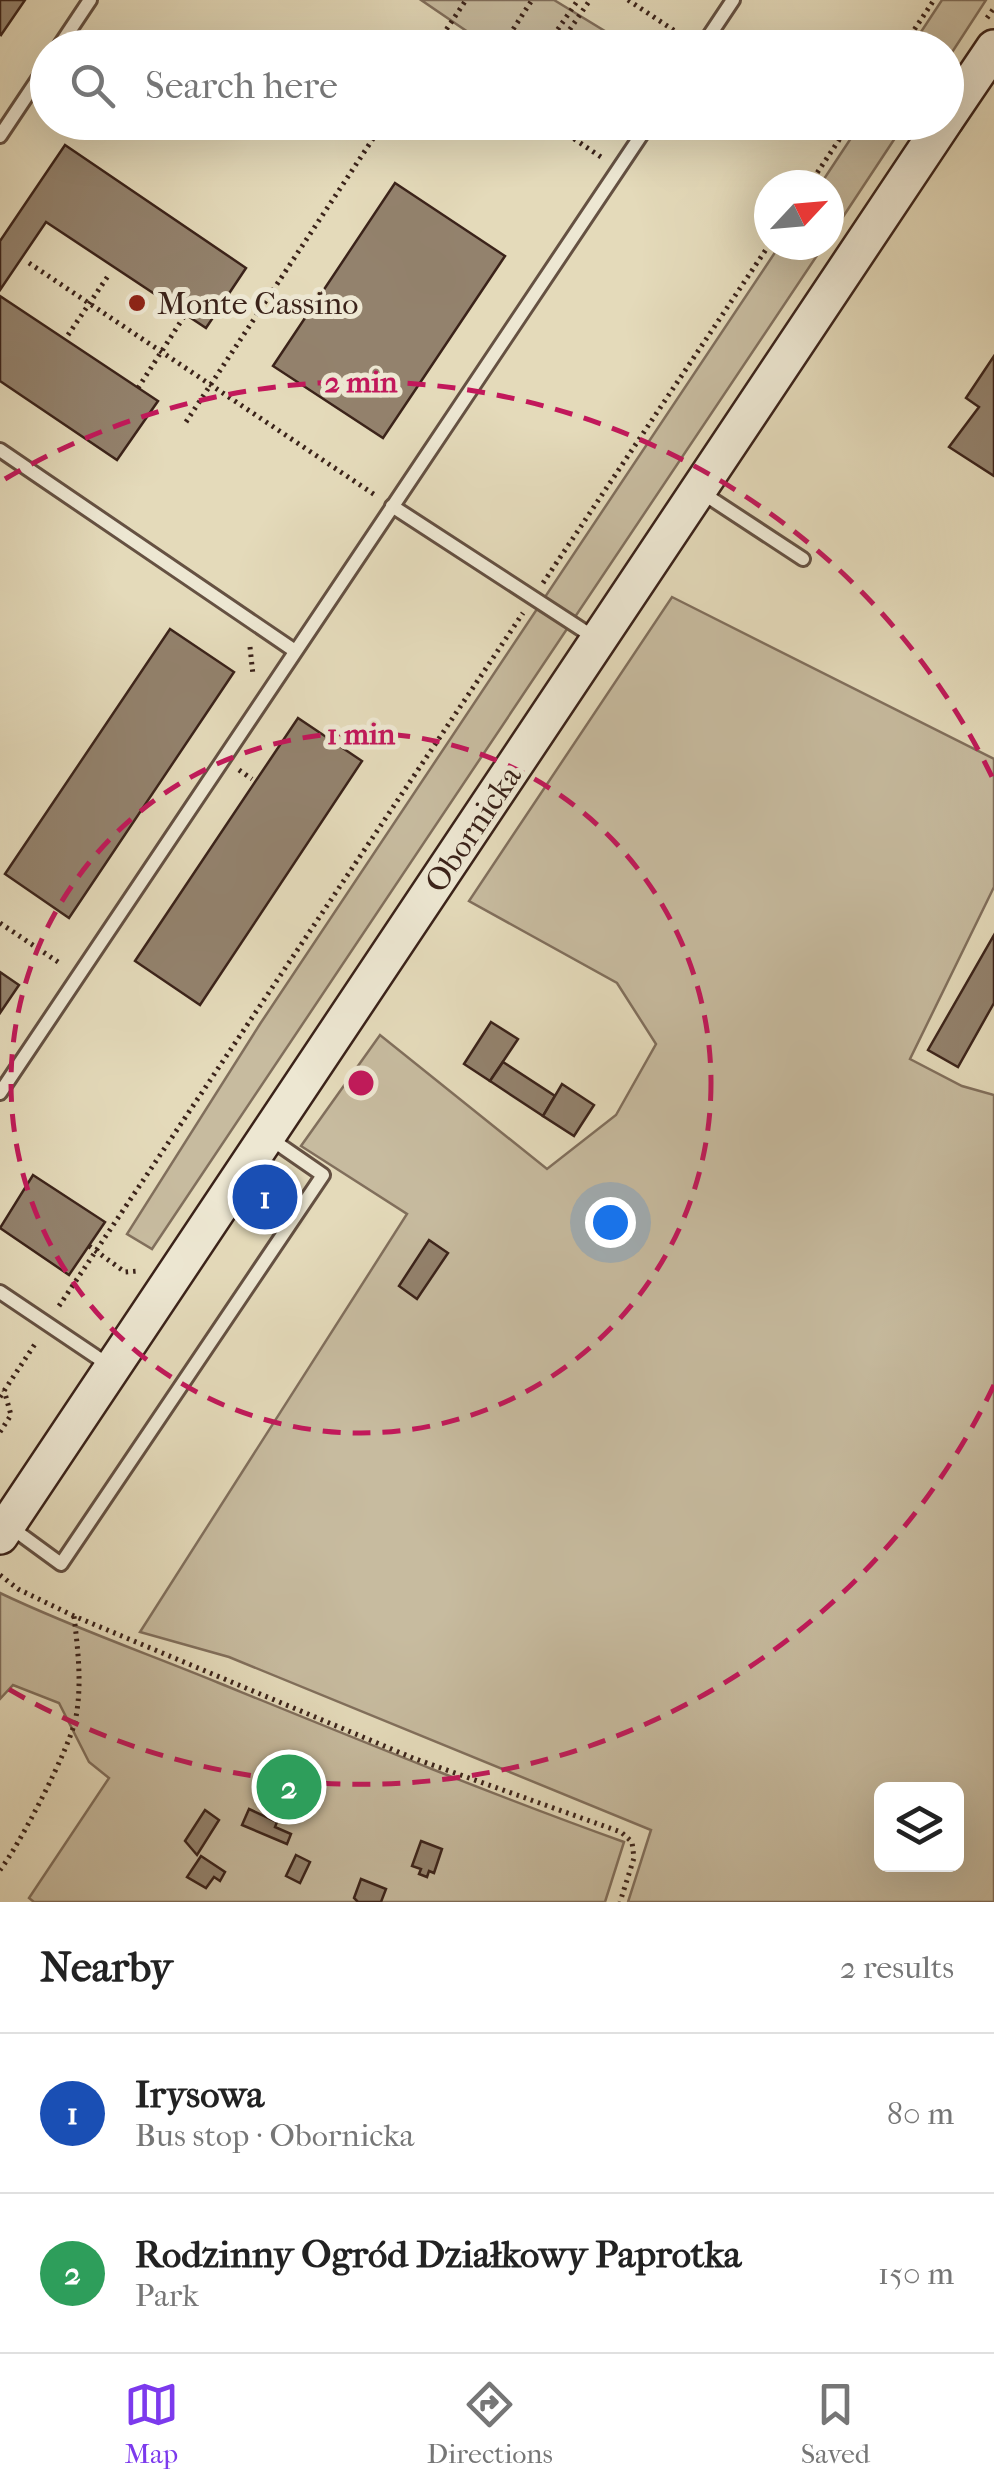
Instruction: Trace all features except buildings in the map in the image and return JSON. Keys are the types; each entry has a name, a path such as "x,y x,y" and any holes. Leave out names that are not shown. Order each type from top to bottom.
{"main road":[{"name":"Obornicka","path":"964,93 994,48"},
{"name":"Obornicka","path":"4,1530 932,140"}],"lane":[{"path":"70,30 90,0"},
{"path":"713,30 733,0"},
{"path":"0,136 30,91"},
{"path":"0,1093 638,140"},
{"path":"0,450 296,651"},
{"path":"698,490 804,559"},
{"path":"392,506 598,641"},
{"path":"4,1530 62,1564 323,1175 267,1137"},
{"path":"0,1292 113,1368"}],"path":[{"path":"446,30 466,0"},
{"path":"513,30 532,0"},
{"path":"557,30 578,0"},
{"path":"628,0 674,30"},
{"path":"914,30 934,0"},
{"path":"569,30 588,2"},
{"path":"186,422 372,140"},
{"path":"575,140 618,170"},
{"path":"819,170 839,140"},
{"path":"0,1432 12,1415 2,1393 759,260"},
{"path":"29,263 392,506"},
{"path":"68,335 110,274"},
{"path":"138,388 185,315"},
{"path":"248,640 253,652 252,680"},
{"path":"0,923 80,976"},
{"path":"88,1246 125,1272 152,1270"},
{"path":"0,1576 74,1616 413,1758 621,1832 632,1842 634,1858 620,1902"},
{"path":"0,1870 76,1723 80,1680 74,1616"}],"shaded area":[{"path":"421,0 554,0 603,30 465,30"},
{"path":"942,0 986,0 964,34 964,30 922,30"},
{"path":"850,140 894,140 844,215 844,170 830,170"},
{"path":"770,260 814,260 152,1249 127,1234 260,1024"},
{"path":"672,597 994,759 994,887 910,1059 962,1086 994,1095 994,1902 628,1902 651,1830 229,1657 140,1632 407,1214 301,1146 380,1035 547,1169 616,1115 656,1044 617,983 469,901"},
{"path":"0,1593 421,1765 624,1842 605,1902 34,1902 29,1898 109,1778 89,1762 59,1703 13,1685 0,1699"}],"place":[{"name":"Monte Cassino","path":"137,303"},
{"name":"Irysowa","path":"265,1197"},
{"name":"Rodzinny Ogród Działkowy Paprotka","path":"289,1787"}]}
